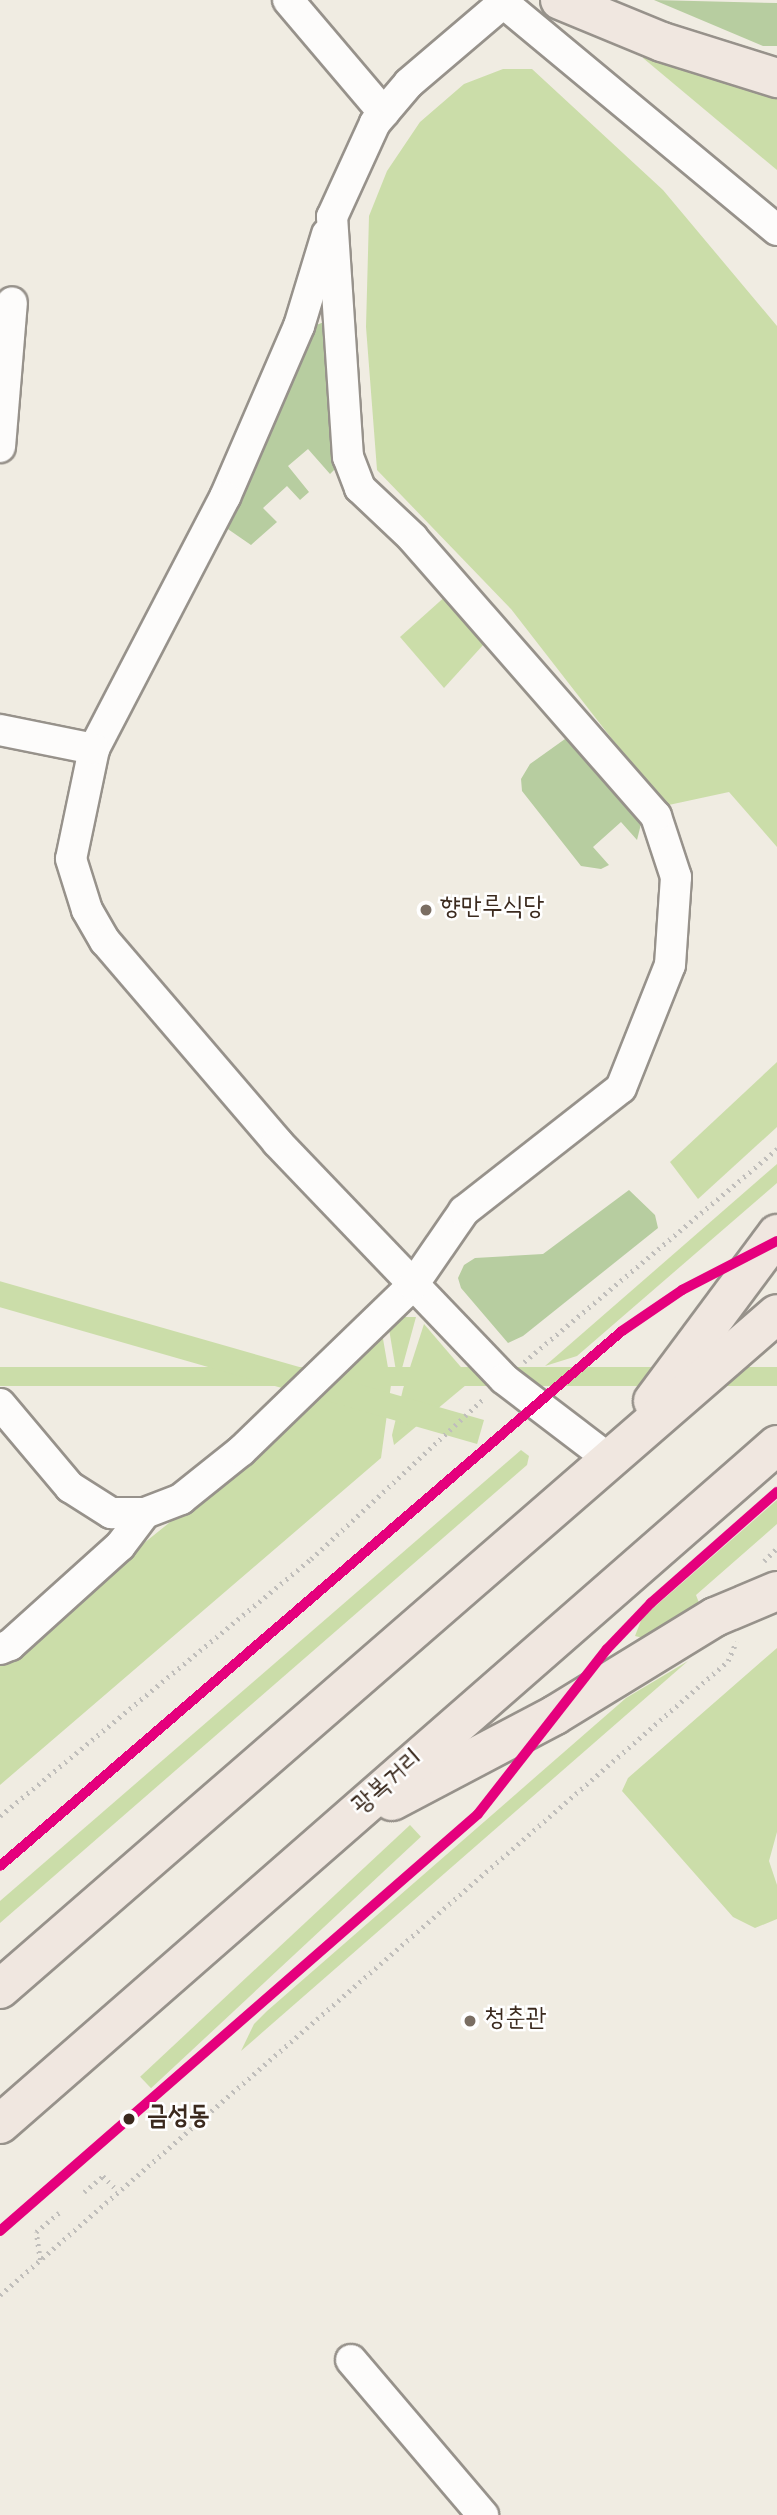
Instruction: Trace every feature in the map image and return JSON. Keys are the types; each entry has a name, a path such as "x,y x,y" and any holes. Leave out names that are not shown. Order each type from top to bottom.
{"highway":[{"path":"560,0 662,42 777,78"},
{"path":"609,1460 777,1234"},
{"path":"0,1989 777,1314"},
{"name":"광복거리","path":"0,2123 777,1445"},
{"path":"334,1832 555,1714 715,1617 764,1597"}],"street":[{"path":"288,0 384,113"},
{"path":"609,1460 504,1379 277,1142 105,941 87,910 71,859 94,749 225,497 299,326 332,217 384,113 410,83 502,1 777,230"},
{"path":"0,1404 70,1487 111,1513 145,1513 181,1499 241,1451 413,1285 464,1211 621,1088 670,965 676,877 656,816 413,538 360,488 348,457 332,217"},
{"path":"0,447 12,302"},
{"path":"0,730 94,749"},
{"path":"0,1649 10,1645 120,1546 145,1513"},
{"path":"351,2360 483,2515"}],"path":[{"path":"0,1815 310,1559 504,1379 777,1149"},
{"path":"0,2295 117,2190 728,1661 764,1597 765,1559 777,1548"},
{"path":"84,2192 103,2176 117,2190"},
{"path":"40,2260 36,2232 58,2213"}],"green space":[{"path":"654,0 777,3 777,46 763,46"},
{"path":"644,53 777,90 777,170 643,58"},
{"path":"503,69 532,69 663,190 777,326 777,847 729,792 664,806 511,609 377,470 366,327 369,216 387,171 420,122 464,84"},
{"path":"324,322 330,328 339,465 330,474 308,449 288,466 309,492 300,500 287,486 263,508 277,522 251,545 222,525 286,396 311,327"},
{"path":"448,594 483,636 484,644 444,688 400,637"},
{"path":"565,739 577,739 642,820 637,840 621,822 593,847 609,865 601,869 581,866 522,791 521,779 530,764"},
{"path":"777,1062 777,1127 698,1199 670,1162"},
{"path":"777,1164 777,1183 577,1356 545,1366"},
{"path":"629,1190 655,1215 658,1228 523,1336 508,1343 461,1288 458,1278 464,1265 475,1258 543,1254"},
{"path":"0,1281 484,1420 477,1444 0,1307"},
{"path":"403,1317 416,1317 398,1383 389,1329"},
{"path":"424,1324 472,1380 394,1445 392,1435 403,1389"},
{"path":"382,1333 391,1385 381,1458 0,1785 0,1659 200,1498"},
{"path":"0,1367 777,1367 777,1386 0,1386"},
{"path":"521,1450 529,1456 527,1465 0,1923 0,1901"},
{"path":"777,1500 777,1524 696,1595 701,1608 647,1639 635,1636 642,1618"},
{"path":"777,1648 777,1832 769,1861 777,1885 777,1919 755,1928 733,1917 622,1791 628,1778"},
{"path":"688,1661 241,2051 254,2024 267,2011 626,1698"},
{"path":"410,1825 421,1837 151,2088 140,2077"}],"transit line":[{"path":"0,1866 622,1331 682,1290 777,1241"},
{"path":"0,2231 478,1814 607,1649 651,1603 777,1492"}],"place":[{"name":"향만루식당","path":"426,910"},
{"name":"청춘관","path":"470,2021"},
{"name":"금성동","path":"129,2119"}]}
